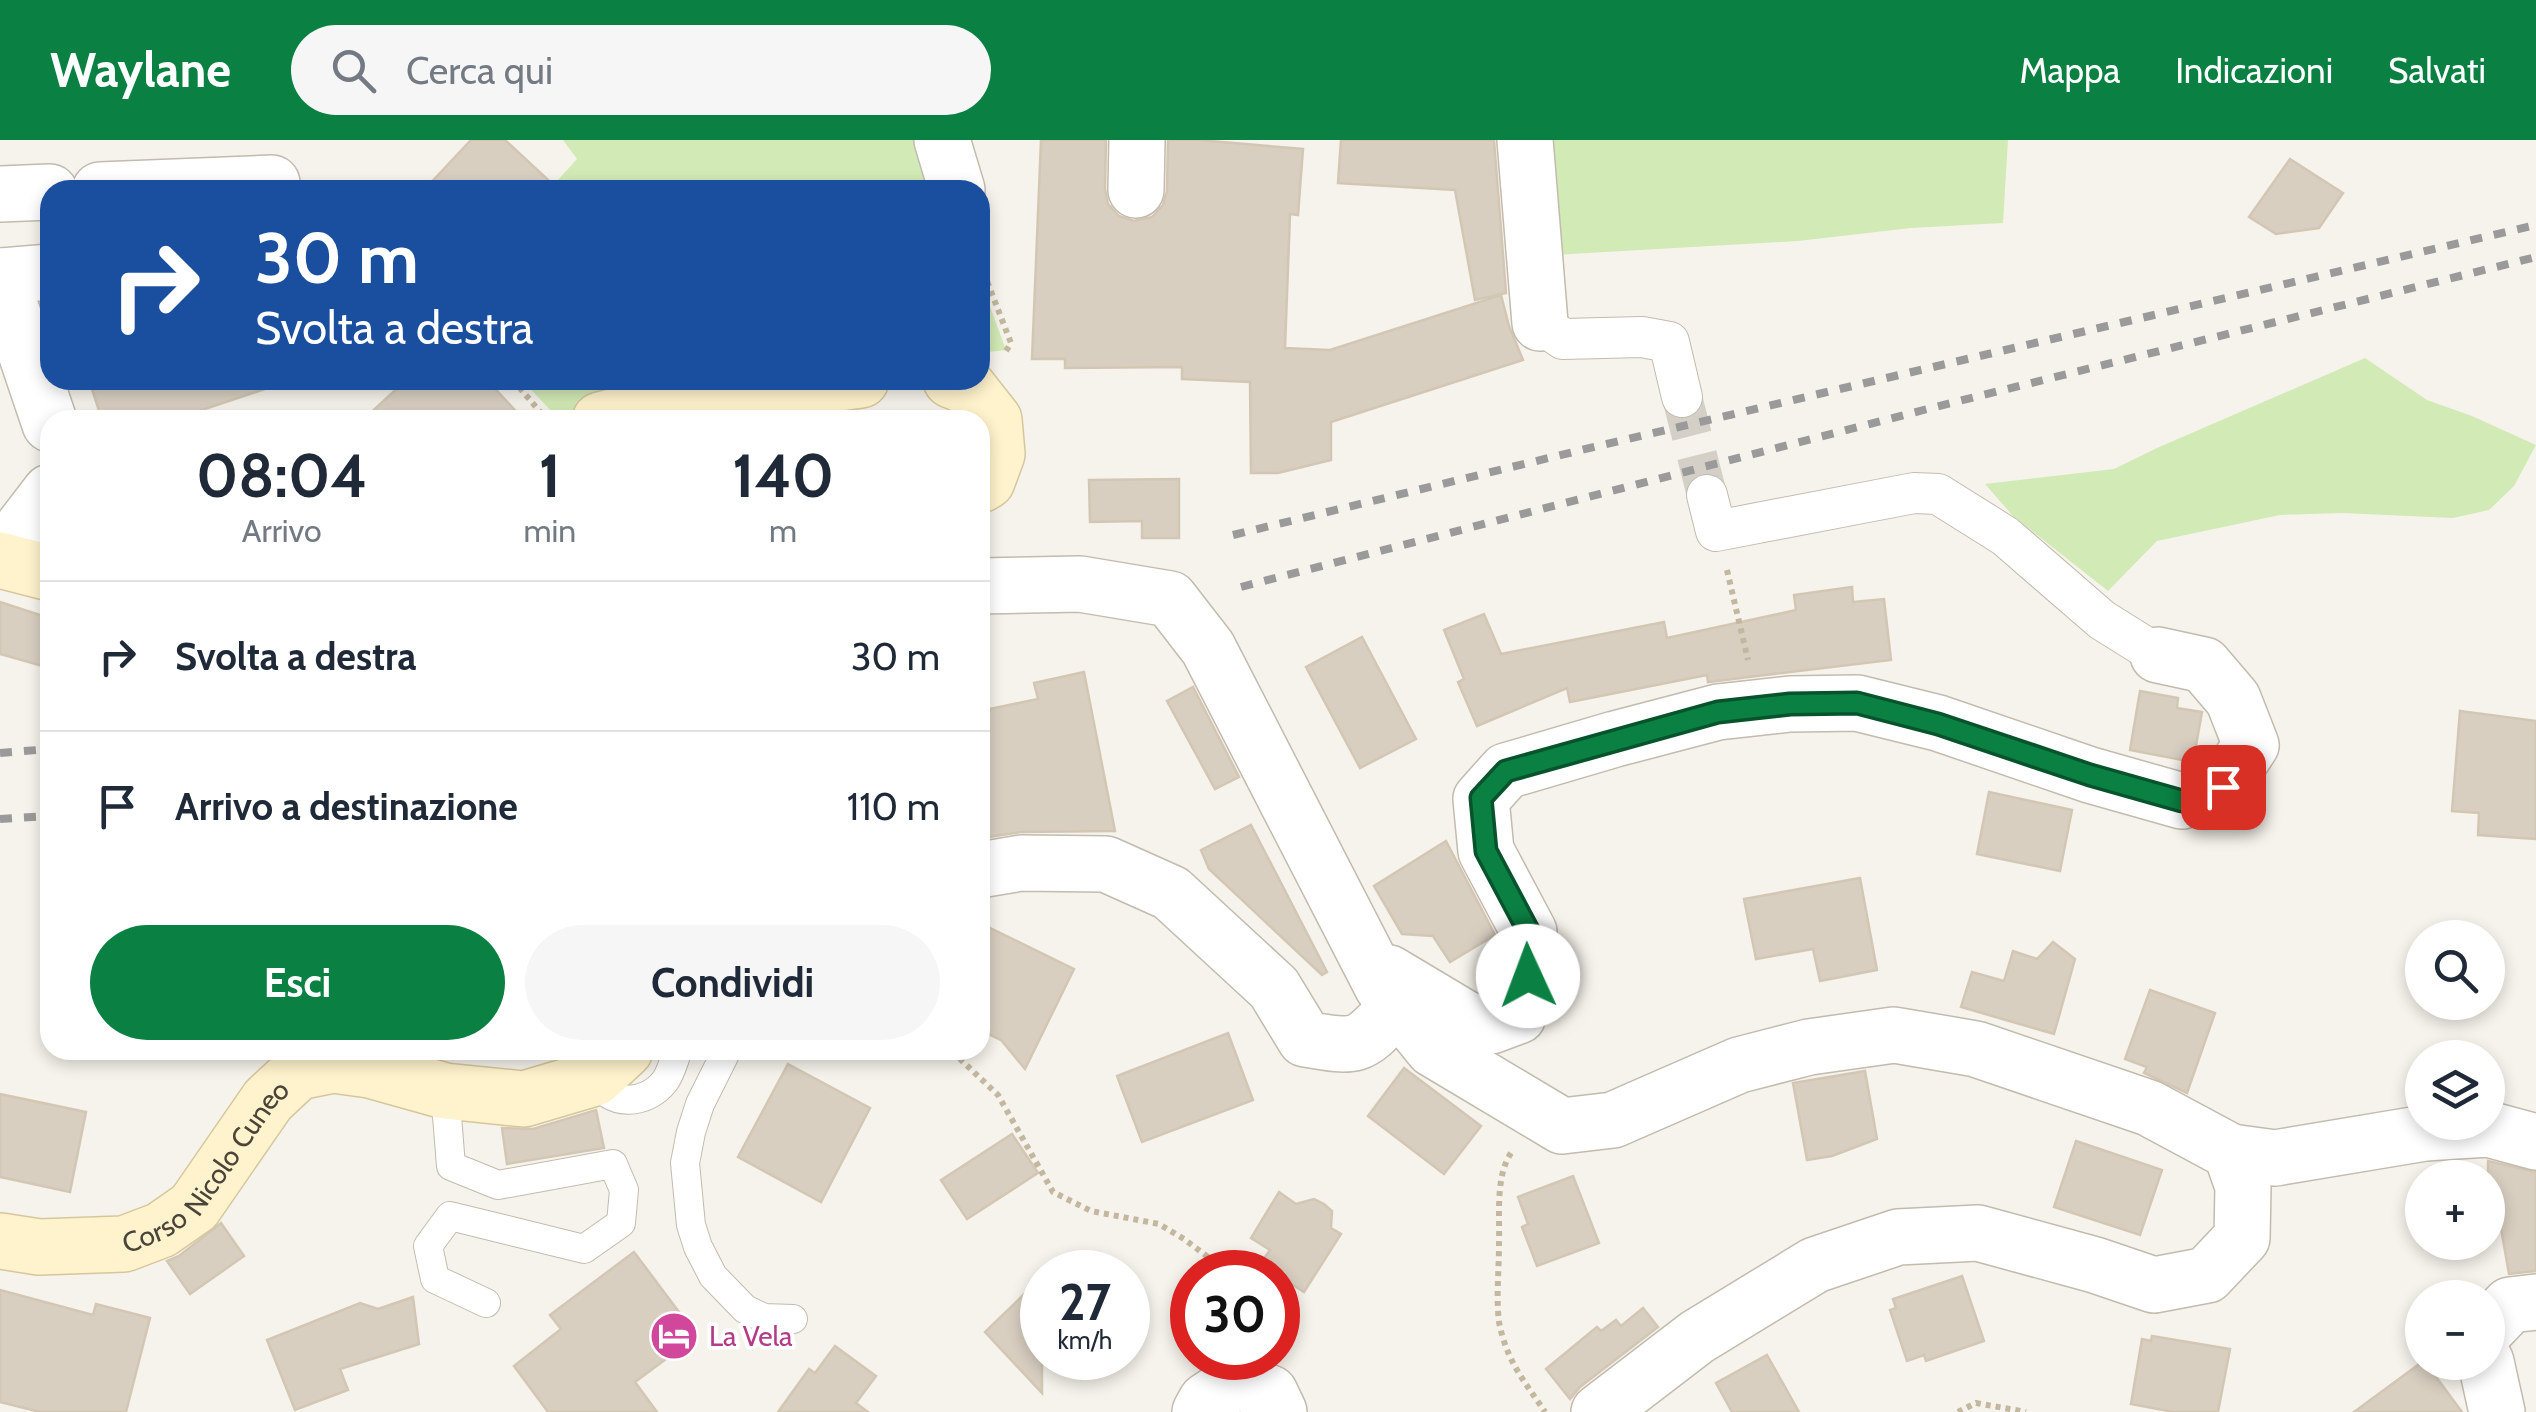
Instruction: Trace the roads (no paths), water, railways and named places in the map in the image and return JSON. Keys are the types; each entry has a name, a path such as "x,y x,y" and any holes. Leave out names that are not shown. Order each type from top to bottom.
{"main road":[{"path":"634,410 785,390"},
{"path":"966,392 984,410"},
{"path":"990,416 994,420 996,454 990,472"},
{"path":"0,559 40,570"},
{"name":"Corso Nicolo Cuneo","path":"0,1241 39,1247 124,1244 162,1230 194,1206 268,1100 298,1072 333,1066 370,1070 445,1091 524,1099 610,1064"}],"street":[{"path":"942,140 953,180"},
{"path":"1525,140 1540,323 1563,339 1642,337 1669,342 1682,398"},
{"path":"186,180 264,171"},
{"path":"0,194 40,192"},
{"path":"40,273 0,276 45,410"},
{"path":"1369,961 1466,1019 1491,1026 1518,1016 1528,976 1529,932 1486,851 1481,798 1506,771 1718,712 1790,704 1857,703 1938,724 2182,801 2223,787 2251,744 2233,699 2204,665 2158,655 2102,620 2004,536 1938,494 1712,512"},
{"path":"0,559 40,505"},
{"path":"990,586 1080,584 1170,599 1208,648 1382,986 1434,1048 1562,1126 1613,1120 1739,1065 1809,1046 1894,1035 1976,1050 2149,1108 2231,1152 2275,1158 2425,1132 2488,1129 2536,1142"},
{"path":"990,868 1022,863 1106,864 1170,894 1274,988 1305,1038 1343,1046 1366,1040 1398,1006"},
{"path":"1599,1412 1698,1337 1814,1264 1898,1237 1978,1233 2095,1265 2154,1286 2207,1275 2242,1238 2243,1186 2231,1152"},
{"path":"2505,1310 2510,1305 2536,1302"},
{"path":"2490,1380 2497,1412"},
{"path":"1200,1412 1206,1401 1236,1381 1270,1393 1279,1412"}],"lane":[{"path":"610,1064 600,1087 609,1096 636,1100 666,1080 674,1060"},
{"path":"723,1060 700,1104 691,1132 685,1163 691,1224 713,1276 745,1309 764,1318 794,1319"},
{"path":"445,1091 451,1166 498,1185 613,1164 624,1190 621,1223 584,1250 450,1216 428,1246 434,1279 486,1302"}],"tunnel":[{"path":"1682,397 1707,495"}],"railway":[{"path":"1233,535 2536,225"},
{"path":"1241,587 1935,407 2536,257"},
{"path":"0,753 40,750"},
{"path":"0,819 40,817"}],"place":[{"name":"La Vela","path":"674,1336"}]}
